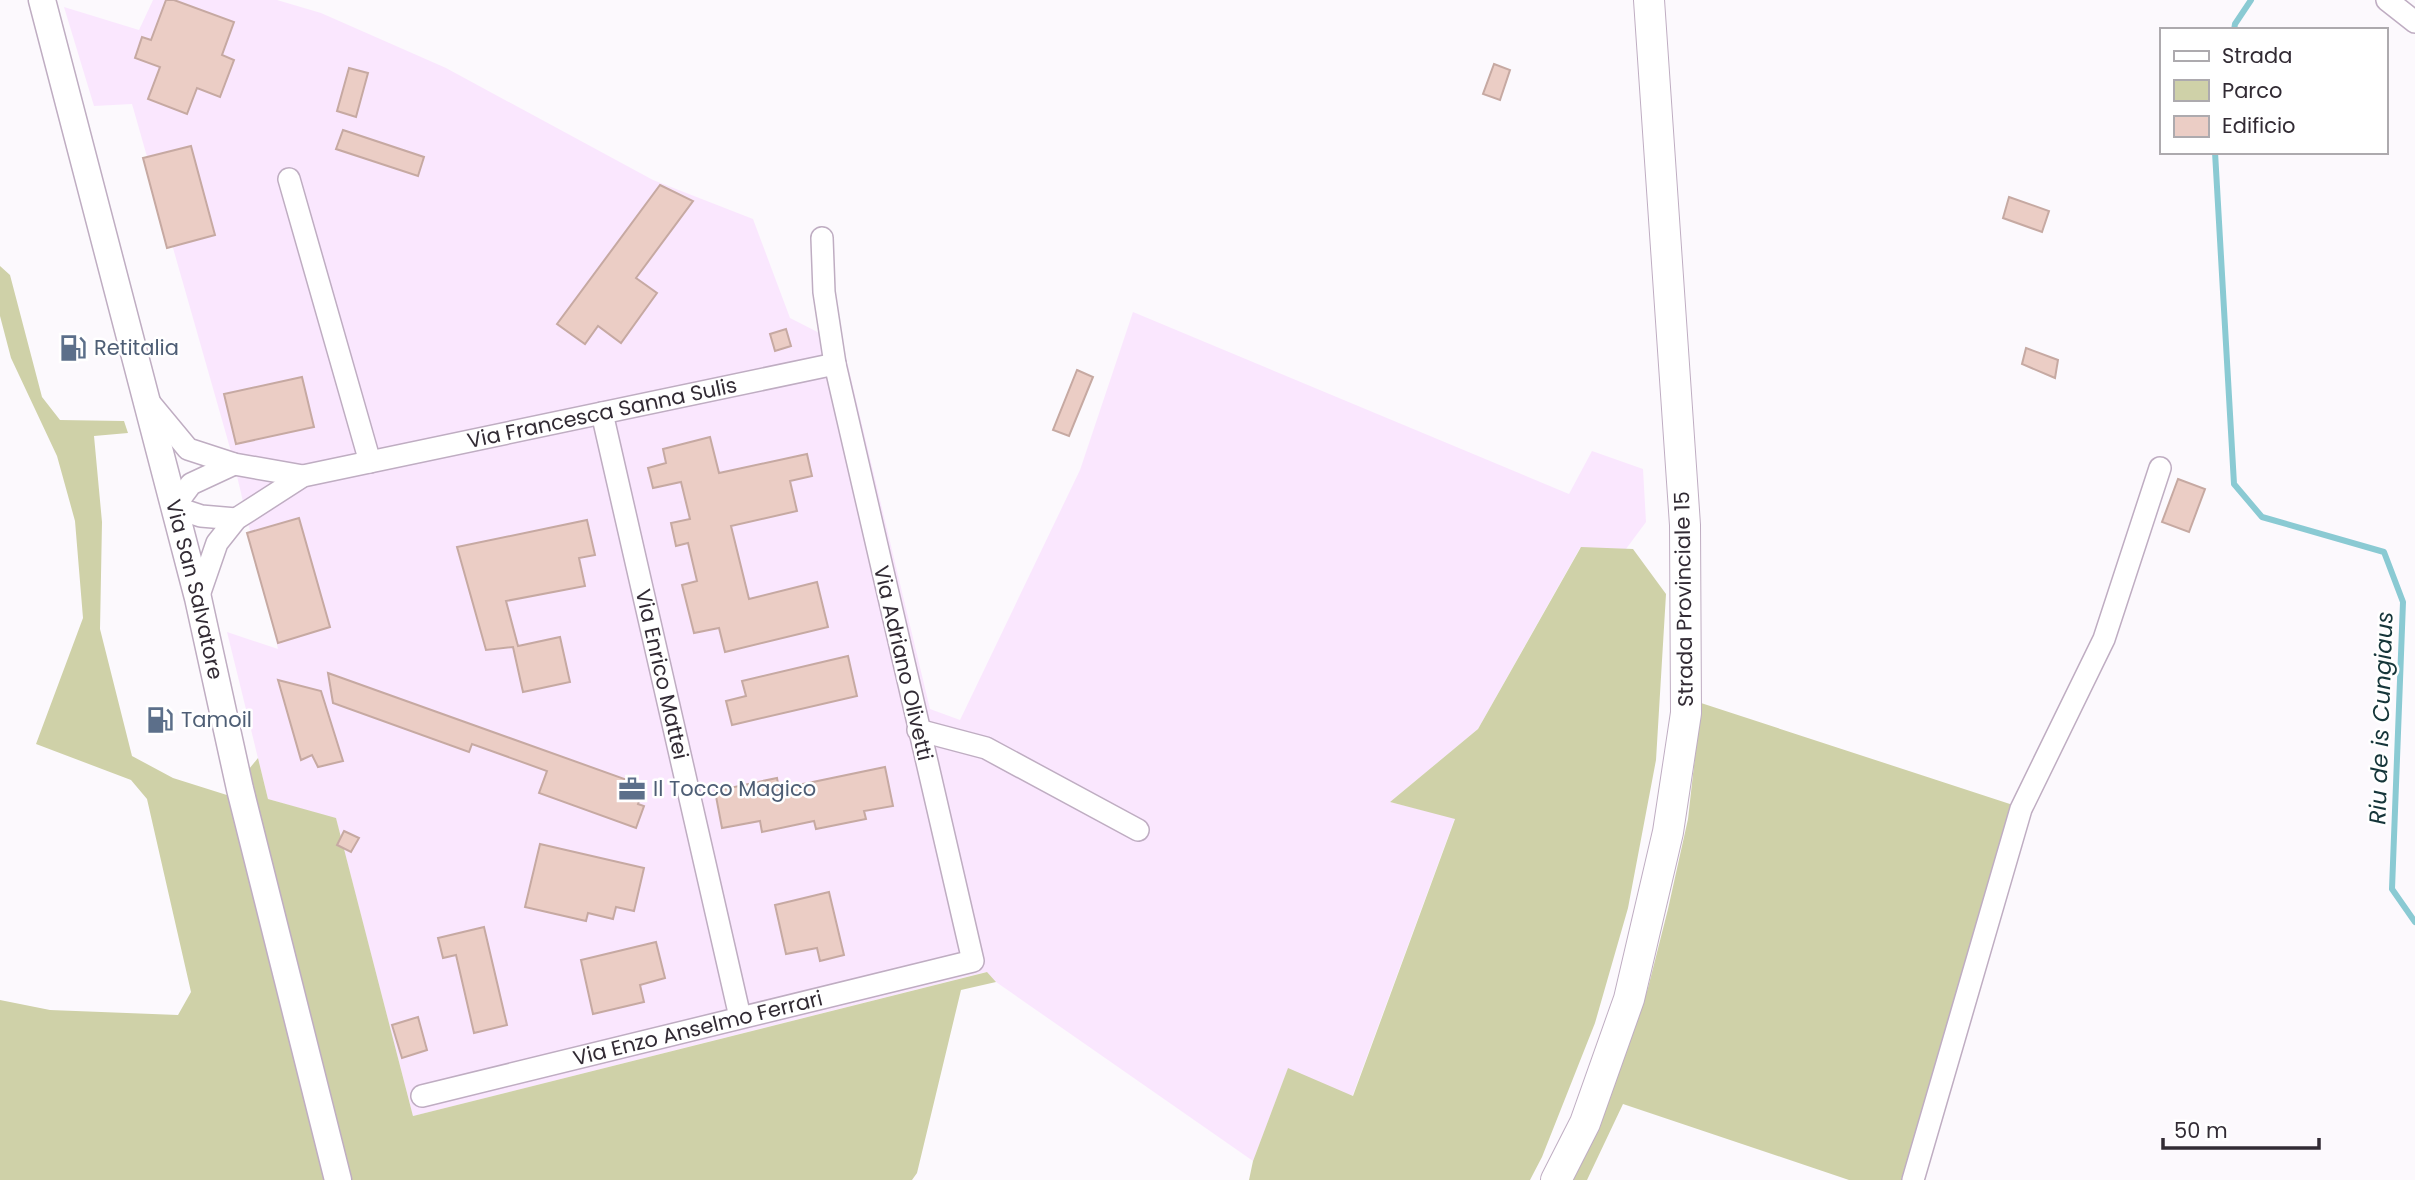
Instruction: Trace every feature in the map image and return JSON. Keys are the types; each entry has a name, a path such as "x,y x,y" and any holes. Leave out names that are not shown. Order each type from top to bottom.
{"main road":[{"name":"Strada Provinciale 15","path":"1556,1180 1584,1123 1629,999 1668,832 1686,713 1686,533 1649,0"}],"street":[{"name":"Via San Salvatore","path":"42,0 198,598 240,789 338,1180"},
{"path":"2387,0 2415,22"},
{"path":"289,179 370,462"},
{"name":"Via Adriano Olivetti","path":"822,238 824,292 835,364 973,961"},
{"name":"Via Francesca Sanna Sulis","path":"198,598 217,543 236,519 303,476 835,364"},
{"name":"Via Francesca Sanna Sulis","path":"145,397 188,449 234,464 303,476"},
{"name":"Via Enrico Mattei","path":"602,413 740,1017"},
{"path":"234,464 191,484 174,507 201,516 236,519"},
{"path":"1913,1180 2021,809 2104,639 2160,468"},
{"path":"918,730 986,748 1138,830"},
{"name":"Via Enzo Anselmo Ferrari","path":"422,1096 973,961"}],"shaded area":[{"path":"153,0 277,0 321,13 446,68 653,180 753,219 790,318 843,345 930,709 960,720 1080,470 1133,312 1569,494 1592,451 1643,469 1646,522 1626,549 1580,548 1478,729 1390,802 1455,818 1352,1097 1288,1069 1253,1161 996,982 986,972 413,1116 336,819 268,799 227,632 278,649 232,455 132,104 94,106 64,7 139,30"}],"green space":[{"path":"0,266 10,275 42,397 60,420 124,421 128,433 94,436 102,522 100,629 132,756 173,778 230,796 326,1180 0,1180 0,1000 50,1010 178,1015 191,992 147,799 131,780 36,744 83,618 75,521 57,456 11,358 0,316"},
{"path":"1581,547 1633,549 1666,594 1656,760 1628,908 1595,1023 1542,1157 1530,1180 1249,1180 1253,1161 1288,1068 1353,1096 1455,819 1390,802 1478,729"},
{"path":"1701,703 2013,805 1901,1180 1849,1180 1623,1104 1587,1180 1571,1180 1616,1079 1648,988 1688,819"},
{"path":"258,758 268,799 336,818 413,1116 987,972 996,982 961,990 917,1173 912,1180 352,1180 254,794 249,769"}],"building":[{"path":"166,0 174,0 234,22 222,55 234,60 220,97 197,88 187,114 148,99 160,67 135,58 142,37 151,40"},
{"path":"1494,64 1510,70 1500,100 1483,94"},
{"path":"349,68 368,73 356,117 337,111"},
{"path":"343,130 424,157 418,176 336,149"},
{"path":"191,146 215,235 167,248 143,158"},
{"path":"660,185 693,201 636,278 657,293 621,343 598,326 585,344 557,324"},
{"path":"2009,197 2049,211 2042,232 2003,218"},
{"path":"786,329 791,346 775,351 770,334"},
{"path":"2026,348 2058,360 2055,378 2022,364"},
{"path":"1077,370 1093,377 1069,436 1053,430"},
{"path":"302,377 314,427 236,444 224,394"},
{"path":"710,437 719,473 807,454 812,476 790,481 797,511 731,526 749,599 817,582 828,627 725,652 719,628 694,633 682,585 697,581 688,543 676,546 671,523 690,519 681,482 653,488 648,468 666,463 663,449"},
{"path":"2178,479 2205,489 2189,532 2162,522"},
{"path":"299,518 330,627 278,643 247,533"},
{"path":"587,520 595,555 579,558 585,586 506,601 518,646 560,637 570,682 523,692 513,647 486,650 457,547"},
{"path":"848,656 857,696 732,725 726,701 746,696 742,681"},
{"path":"328,673 644,786 638,804 644,806 636,828 539,793 547,771 472,744 469,752 333,703"},
{"path":"278,680 321,691 343,761 318,767 312,755 301,760"},
{"path":"885,767 893,806 864,811 866,819 816,829 814,821 762,832 760,821 722,828 715,791 777,778 779,789"},
{"path":"344,831 359,838 351,852 337,845"},
{"path":"540,844 644,868 634,911 616,907 613,919 588,913 586,921 525,907"},
{"path":"829,892 844,955 820,961 817,948 786,954 775,905"},
{"path":"484,927 507,1025 474,1033 456,955 443,958 438,938"},
{"path":"656,942 665,978 640,985 644,1002 593,1014 581,960"},
{"path":"418,1017 427,1050 402,1058 392,1025"}],"waterway":[{"name":"Riu de is Cungiaus","path":"2234,28 2251,0"},
{"name":"Riu de is Cungiaus","path":"2215,154 2234,484 2262,517 2384,552 2403,602 2392,889 2415,922"}],"place":[{"name":"Retitalia","path":"73,348"},
{"name":"Tamoil","path":"160,720"},
{"name":"Il Tocco Magico","path":"632,789"}]}
